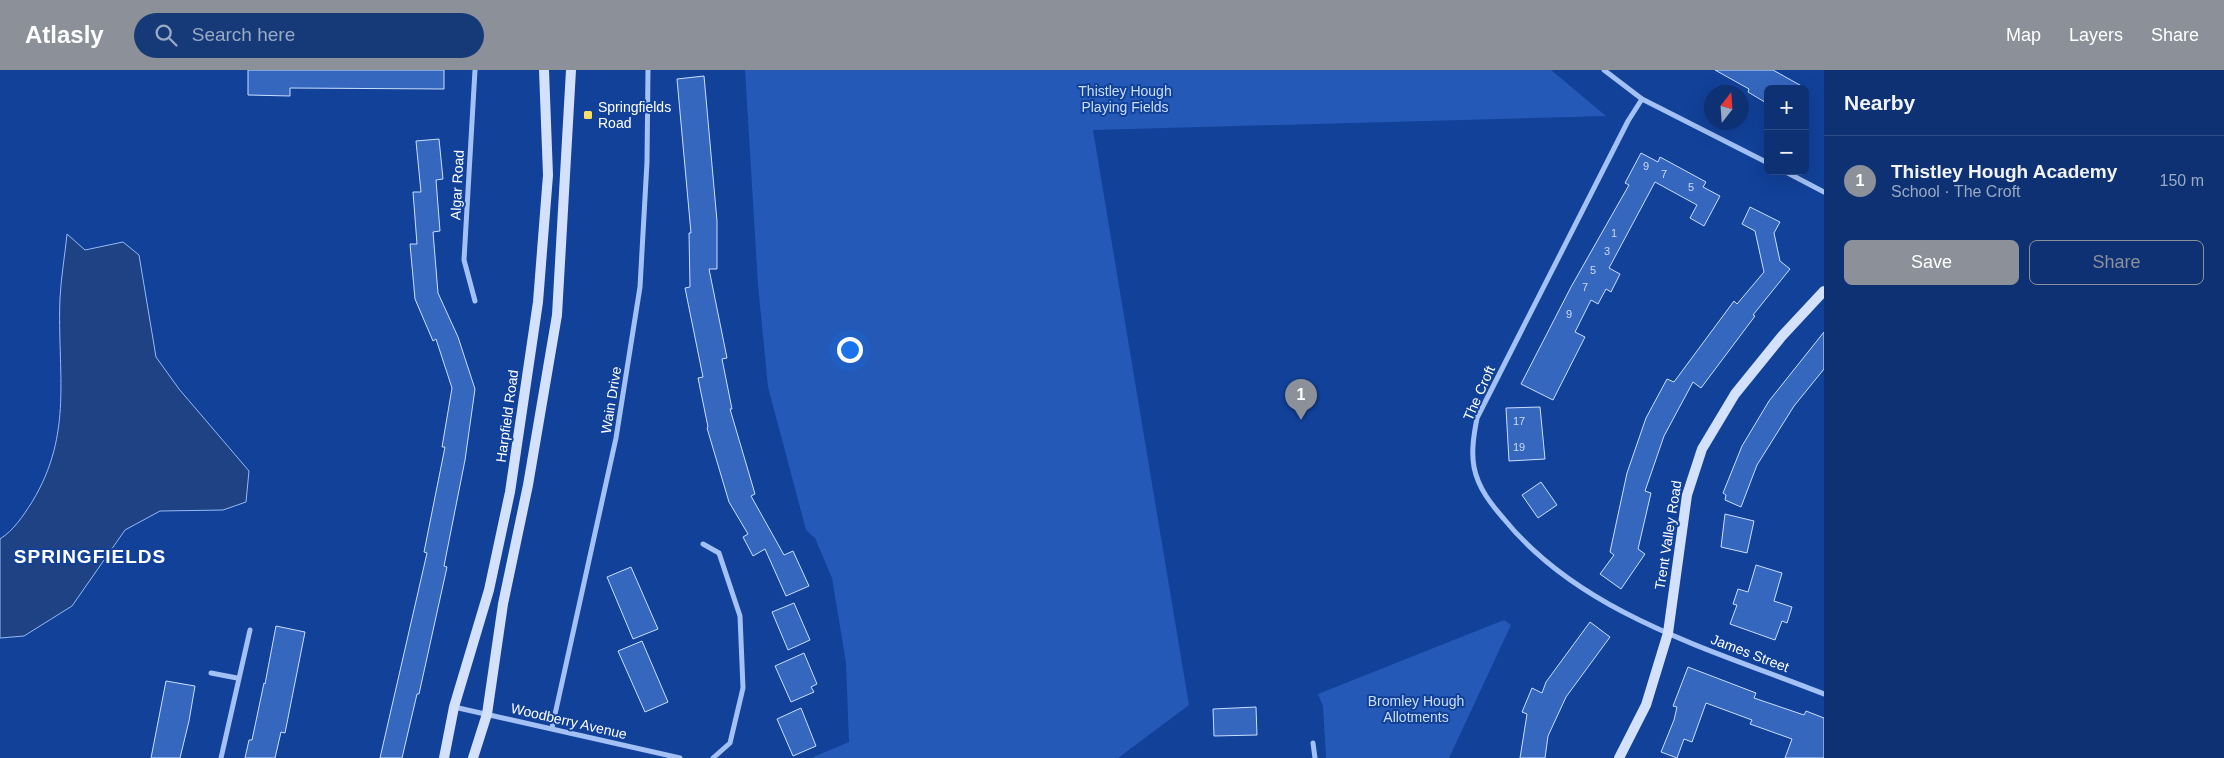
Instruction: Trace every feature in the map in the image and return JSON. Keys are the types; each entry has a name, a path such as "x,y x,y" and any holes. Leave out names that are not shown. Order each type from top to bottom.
{"street":[{"name":"Algar Road","path":"475,70 464,260 475,301"},
{"name":"Harpfield Road","path":"444,758 454,707 489,590 510,492 538,302 548,175 544,70"},
{"path":"473,758 487,714 503,604 528,485 557,315 571,70"},
{"name":"Wain Drive","path":"552,728 616,438 640,287 647,162 648,70"},
{"path":"1604,70 1642,99 1764,161"},
{"name":"The Croft","path":"1642,99 1624,130 1478,418 1473,434 1474,467 1489,502 1517,535 1547,562 1594,595 1668,633"},
{"path":"1792,175 1824,192"},
{"name":"Trent Valley Road","path":"1619,758 1646,705 1668,633 1687,495 1702,450 1735,394 1782,336 1824,290"},
{"path":"702,544 719,552 740,616 742,688 730,743 713,758"},
{"path":"221,758 237,678 250,630"},
{"name":"James Street","path":"1668,633 1824,694"},
{"path":"211,673 237,678"},
{"name":"Woodberry Avenue","path":"454,707 680,758"},
{"path":"1313,743 1314,758"}],"green space":[{"name":"Thistley Hough Playing Fields","path":"745,70 1551,70 1606,116 1093,130 1189,705 1118,758 811,758 849,742 846,663 832,578 815,538 806,530 768,387 758,285"},
{"name":"Bromley Hough Allotments","path":"1504,620 1511,625 1449,758 1326,758 1323,706 1318,694"}],"shaded area":[{"path":"67,234 85,250 123,242 139,255 156,357 179,389 249,471 246,502 223,510 160,511 125,530 72,606 24,636 0,638 0,539 14,527 32,502 54,452 59,427 61,402 60,298"}],"building":[{"path":"248,70 444,70 444,89 290,88 290,96 248,95"},
{"path":"1715,70 1773,70 1800,85 1764,85 1764,102 1749,93 1749,85 1742,85"},
{"path":"704,76 717,221 717,269 709,269 727,358 722,359 732,409 730,409 755,494 751,496 784,555 793,551 809,586 786,596 765,549 753,556 743,537 748,534 729,502 707,428 698,378 703,377 685,288 690,287 689,233 691,233 677,79"},
{"path":"439,139 443,179 436,180 440,231 433,232 438,293 458,337 475,389 465,460 444,566 447,567 419,694 417,694 402,758 380,758 427,553 424,552 445,447 442,447 452,388 436,339 433,341 415,299 410,244 417,244 413,192 421,192 416,141"},
{"path":"1641,153 1658,162 1660,157 1706,182 1703,187 1720,196 1704,226 1690,218 1697,205 1655,182 1609,268 1620,274 1611,292 1606,289 1598,304 1591,300 1575,332 1585,337 1553,400 1521,384 1571,287 1629,185 1625,183"},
{"path":"1750,207 1780,222 1774,233 1780,261 1790,269 1753,315 1755,316 1701,388 1693,382 1664,436 1645,491 1651,493 1638,549 1645,554 1621,589 1600,574 1614,555 1610,552 1627,473 1646,418 1667,379 1674,382 1734,301 1737,304 1764,272 1755,231 1742,224"},
{"path":"1824,332 1824,369 1794,406 1757,465 1741,507 1725,500 1726,495 1723,493 1742,446 1769,401"},
{"path":"1540,407 1545,459 1509,461 1506,408"},
{"path":"1541,482 1557,505 1538,518 1522,495"},
{"path":"1725,514 1754,521 1747,553 1721,547"},
{"path":"1756,565 1782,573 1774,601 1792,607 1787,623 1782,621 1775,640 1730,624 1737,605 1733,604 1738,589 1748,592"},
{"path":"631,567 658,629 633,639 607,577"},
{"path":"794,603 810,640 788,650 772,612"},
{"path":"1590,622 1610,637 1566,697 1548,736 1545,758 1520,758 1527,714 1522,712 1532,688 1542,693 1546,682"},
{"path":"276,626 305,632 285,733 281,732 275,758 245,758 249,740 252,740"},
{"path":"642,641 668,702 645,712 618,651"},
{"path":"804,653 817,684 811,687 814,692 791,702 775,666"},
{"path":"1688,667 1756,693 1754,698 1804,715 1806,711 1824,718 1824,758 1785,758 1792,739 1750,724 1752,720 1706,703 1692,742 1684,739 1677,758 1661,752 1674,720 1677,707 1673,706"},
{"path":"166,681 195,686 189,721 180,758 151,758"},
{"path":"1256,707 1257,735 1214,736 1213,709"},
{"path":"801,708 816,746 793,756 777,719"}],"place":[{"name":"Springfields Road","path":"588,115"},
{"name":"Thistley Hough Academy","path":"1301,420"}],"district":[{"name":"SPRINGFIELDS","path":"90,556"}]}
